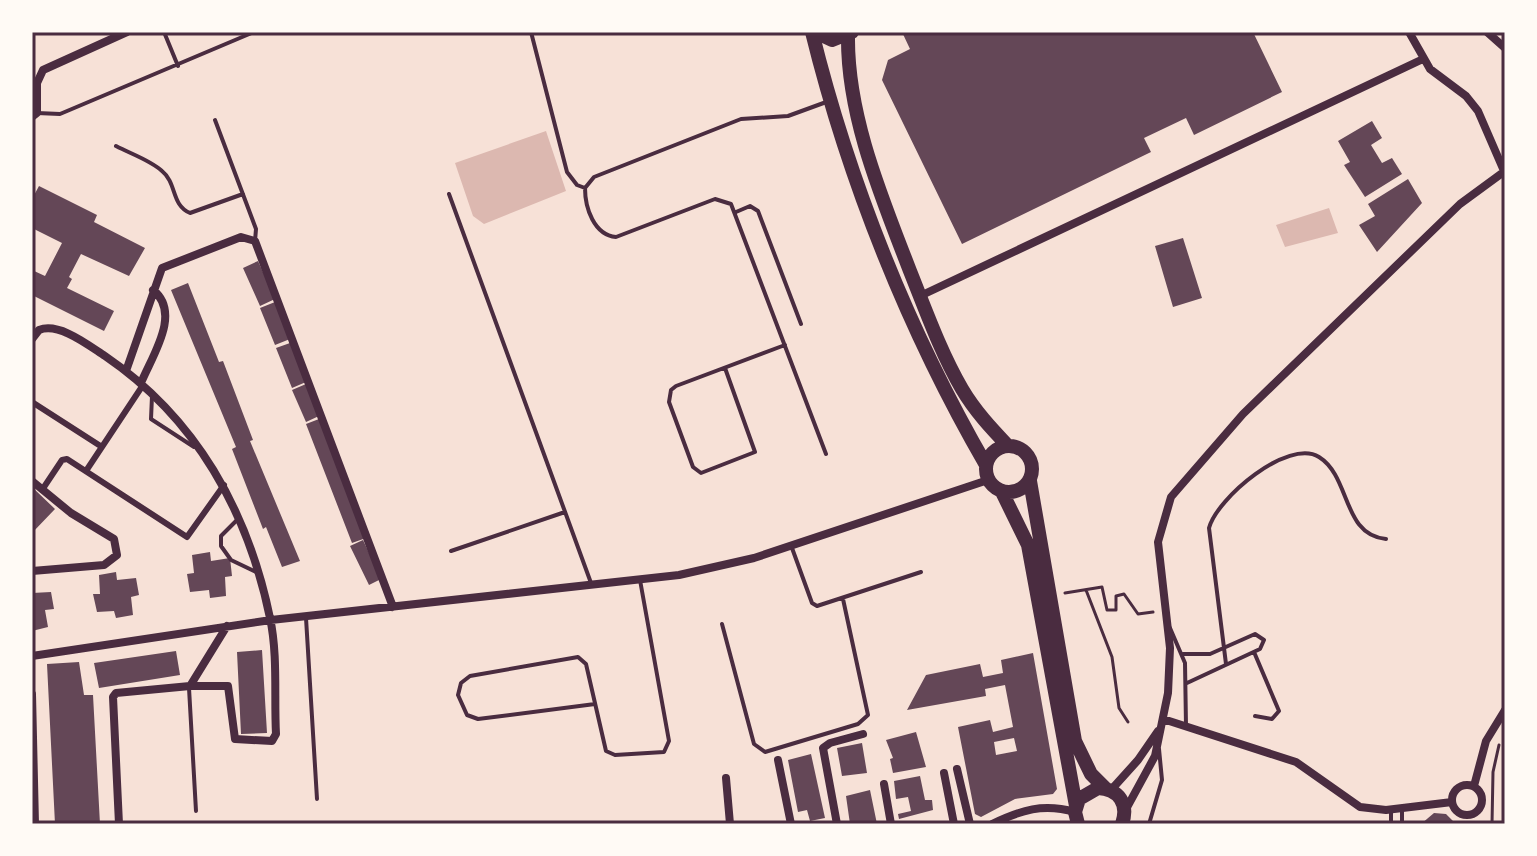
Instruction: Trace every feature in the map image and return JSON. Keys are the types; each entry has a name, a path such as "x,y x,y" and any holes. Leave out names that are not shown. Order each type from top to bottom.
{"highway":[{"path":"814,32 832,40 851,34 851,89 877,176 920,296 961,388 975,409 1008,446 1027,454 1032,467 1030,481 1075,741 1081,758 1108,789 1121,798 1124,817"},
{"path":"814,32 831,100 859,185 908,310 987,473 1002,492 1028,545 1077,814"},
{"path":"987,473 994,451 1008,446"},
{"path":"1002,492 1018,491 1030,481"},
{"path":"1077,814 1090,789 1108,789"}],"street":[{"path":"34,115 37,83 43,70 127,32"},
{"path":"1124,817 1158,747 1170,671 1158,542 1164,511 1180,483 1243,414 1460,204 1504,171 1478,111 1423,59 1409,32"},
{"path":"1487,32 1505,48"},
{"path":"920,296 1423,59"},
{"path":"126,371 162,268 168,263 241,237 255,241 393,607"},
{"path":"86,471 142,384 166,321 165,304 153,290"},
{"path":"32,339 39,330 54,328 126,371 152,394 201,449 240,518 271,620 276,734 272,741 235,739 228,686 116,693 113,697 119,824"},
{"path":"32,402 102,447"},
{"path":"42,490 64,459 187,537 224,485"},
{"path":"32,656 271,620 640,580 717,567 791,545 987,473"},
{"path":"32,481 114,539 117,555 104,565 32,571"},
{"path":"190,686 227,626"},
{"path":"32,694 35,824"},
{"path":"1475,824 1475,813 1482,801 1474,786 1486,741 1505,710"},
{"path":"1108,789 1138,760 1162,723"},
{"path":"1162,723 1186,726 1296,762 1360,807 1391,809 1452,802"},
{"path":"837,824 823,748 830,743 863,734"},
{"path":"778,760 791,824"},
{"path":"957,769 970,824"},
{"path":"944,773 954,824"},
{"path":"726,778 730,824"},
{"path":"884,784 891,824"},
{"path":"1452,802 1456,789 1474,786"},
{"path":"1452,802 1461,814 1475,813"},
{"path":"992,824 1029,808 1044,806 1077,814"}],"lane":[{"path":"164,32 178,66"},
{"path":"34,115 60,114 253,32"},
{"path":"531,32 567,172 577,185 585,188"},
{"path":"585,188 594,177 741,119 788,116 831,100"},
{"path":"215,120 256,229 255,241"},
{"path":"116,146 162,171 178,204 190,213 243,194"},
{"path":"585,188 596,227 608,236 616,237 715,199 731,204 826,454"},
{"path":"449,194 592,585"},
{"path":"735,212 750,206 758,211 801,324"},
{"path":"725,368 755,452 701,473 693,467 669,395 676,386 785,345"},
{"path":"152,394 149,411 155,424 183,442 201,449"},
{"path":"1226,664 1209,540 1211,522 1239,488 1268,466 1296,452 1317,456 1332,470 1359,526 1373,537 1386,539"},
{"path":"451,551 565,512"},
{"path":"240,518 221,536 221,546 231,560 257,573"},
{"path":"791,545 812,603 822,606 921,572"},
{"path":"595,704 478,719 467,715 458,695 461,683 470,676 578,657 586,664 595,704 604,746 610,754 658,753 669,747 640,580"},
{"path":"722,624 754,744 765,752 858,724 868,715 843,599"},
{"path":"306,616 317,799"},
{"path":"1168,626 1183,654 1187,683 1186,726"},
{"path":"1183,654 1204,656 1258,634 1264,643 1254,652 1187,683"},
{"path":"1254,652 1279,711 1272,719 1255,716"},
{"path":"190,686 188,703 196,811"},
{"path":"1149,824 1162,780 1158,747"},
{"path":"1402,808 1402,824"},
{"path":"1391,809 1391,824"}],"path":[{"path":"1049,596 1102,587 1107,610 1116,610 1116,596 1124,594 1138,614 1165,610"},
{"path":"1086,589 1112,657 1119,708 1128,722"},
{"path":"1492,824 1493,772 1500,740"}],"shaded area":[{"path":"546,131 566,191 484,224 473,216 455,163"},
{"path":"1329,208 1338,233 1285,247 1276,225"}],"building":[{"path":"902,32 1253,32 1282,92 1194,135 1186,118 1144,138 1151,152 962,244 882,80 888,60 910,49"},
{"path":"1372,121 1382,138 1371,145 1382,163 1392,158 1402,174 1365,197 1344,165 1350,162 1338,141"},
{"path":"1408,179 1422,203 1377,252 1359,225 1375,216 1368,204"},
{"path":"39,186 97,215 94,222 145,248 129,276 81,254 69,277 72,279 67,288 114,311 104,331 32,295 32,270 45,276 62,243 32,228 32,199"},
{"path":"1183,238 1202,298 1173,307 1155,246"},
{"path":"258,261 275,299 260,306 243,268"},
{"path":"188,283 219,362 223,361 253,440 250,441 300,561 282,567 266,527 263,529 232,449 236,447 171,290"},
{"path":"275,302 290,339 275,345 260,308"},
{"path":"290,343 306,382 292,388 276,348"},
{"path":"306,384 319,416 306,422 292,390"},
{"path":"319,419 366,538 352,543 306,424"},
{"path":"32,487 55,509 32,533"},
{"path":"363,540 381,579 369,585 350,546"},
{"path":"210,552 211,561 230,558 232,576 225,577 226,596 210,598 209,590 190,592 187,574 194,573 192,555"},
{"path":"116,572 117,580 136,578 139,595 131,597 133,615 116,618 114,611 97,612 93,594 100,594 99,575"},
{"path":"51,592 54,609 45,610 48,627 32,631 32,593"},
{"path":"262,650 267,733 241,734 237,652"},
{"path":"176,651 180,675 99,688 94,663"},
{"path":"1033,653 1057,789 1053,794 1015,799 981,817 975,814 958,727 990,720 993,732 1013,727 1005,685 985,689 986,696 907,710 926,675 980,664 983,677 1003,673 1001,660","holes":["1014,738 1017,751 996,755 994,742"]},
{"path":"79,662 84,695 93,695 100,824 55,824 47,664"},
{"path":"916,732 926,767 893,773 890,759 893,758 886,740"},
{"path":"862,743 867,773 842,776 837,748"},
{"path":"811,754 825,818 810,821 807,810 798,812 788,760"},
{"path":"920,776 925,800 932,800 933,810 899,819 898,814 911,811 908,797 896,799 894,781"},
{"path":"870,790 877,824 850,824 846,796"},
{"path":"1434,813 1446,814 1456,824 1421,824"}]}
